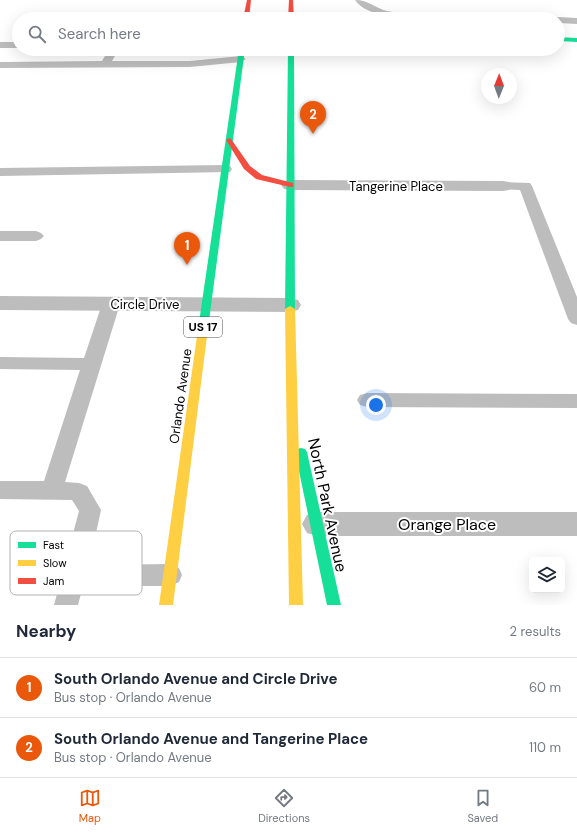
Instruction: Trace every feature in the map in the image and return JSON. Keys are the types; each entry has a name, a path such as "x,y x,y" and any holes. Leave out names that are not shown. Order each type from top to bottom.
{"main road":[{"path":"247,12 249,0"},
{"path":"291,0 291,12"},
{"path":"565,39 577,40"},
{"name":"Orlando Avenue","path":"166,605 241,56"},
{"path":"291,56 290,305 296,605"},
{"path":"229,140 247,167 259,177 290,185"},
{"name":"North Park Avenue","path":"292,411 334,605"}],"street":[{"name":"Tangerine Place","path":"290,185 503,186"},
{"name":"Circle Drive","path":"0,303 290,305"},
{"name":"Orange Place","path":"317,524 577,524"}],"lane":[{"path":"360,0 362,3 381,12"},
{"path":"565,20 577,21"},
{"path":"0,45 12,45"},
{"path":"105,65 110,56"},
{"path":"0,65 190,64 231,56"},
{"path":"0,172 225,169"},
{"path":"503,186 525,186 572,294 577,319"},
{"path":"0,236 36,236"},
{"path":"52,490 111,304"},
{"path":"0,363 91,364"},
{"path":"367,400 577,401"},
{"path":"0,490 52,490 79,492 90,510 85,531"},
{"path":"142,575 170,575"},
{"path":"66,605 69,595"}],"traffic: fast":[{"path":"565,39 577,40"},
{"path":"202,336 241,56"},
{"path":"290,309 291,56"},
{"path":"301,452 334,605"}],"traffic: slow":[{"path":"290,309 296,605"},
{"path":"166,605 202,336"}],"traffic: jam":[{"path":"247,12 249,0"},
{"path":"291,0 291,12"},
{"path":"229,140 247,167 259,177 290,185"}],"place":[{"name":"South Orlando Avenue and Tangerine Place","path":"313,134"},
{"name":"South Orlando Avenue and Circle Drive","path":"187,265"}]}
